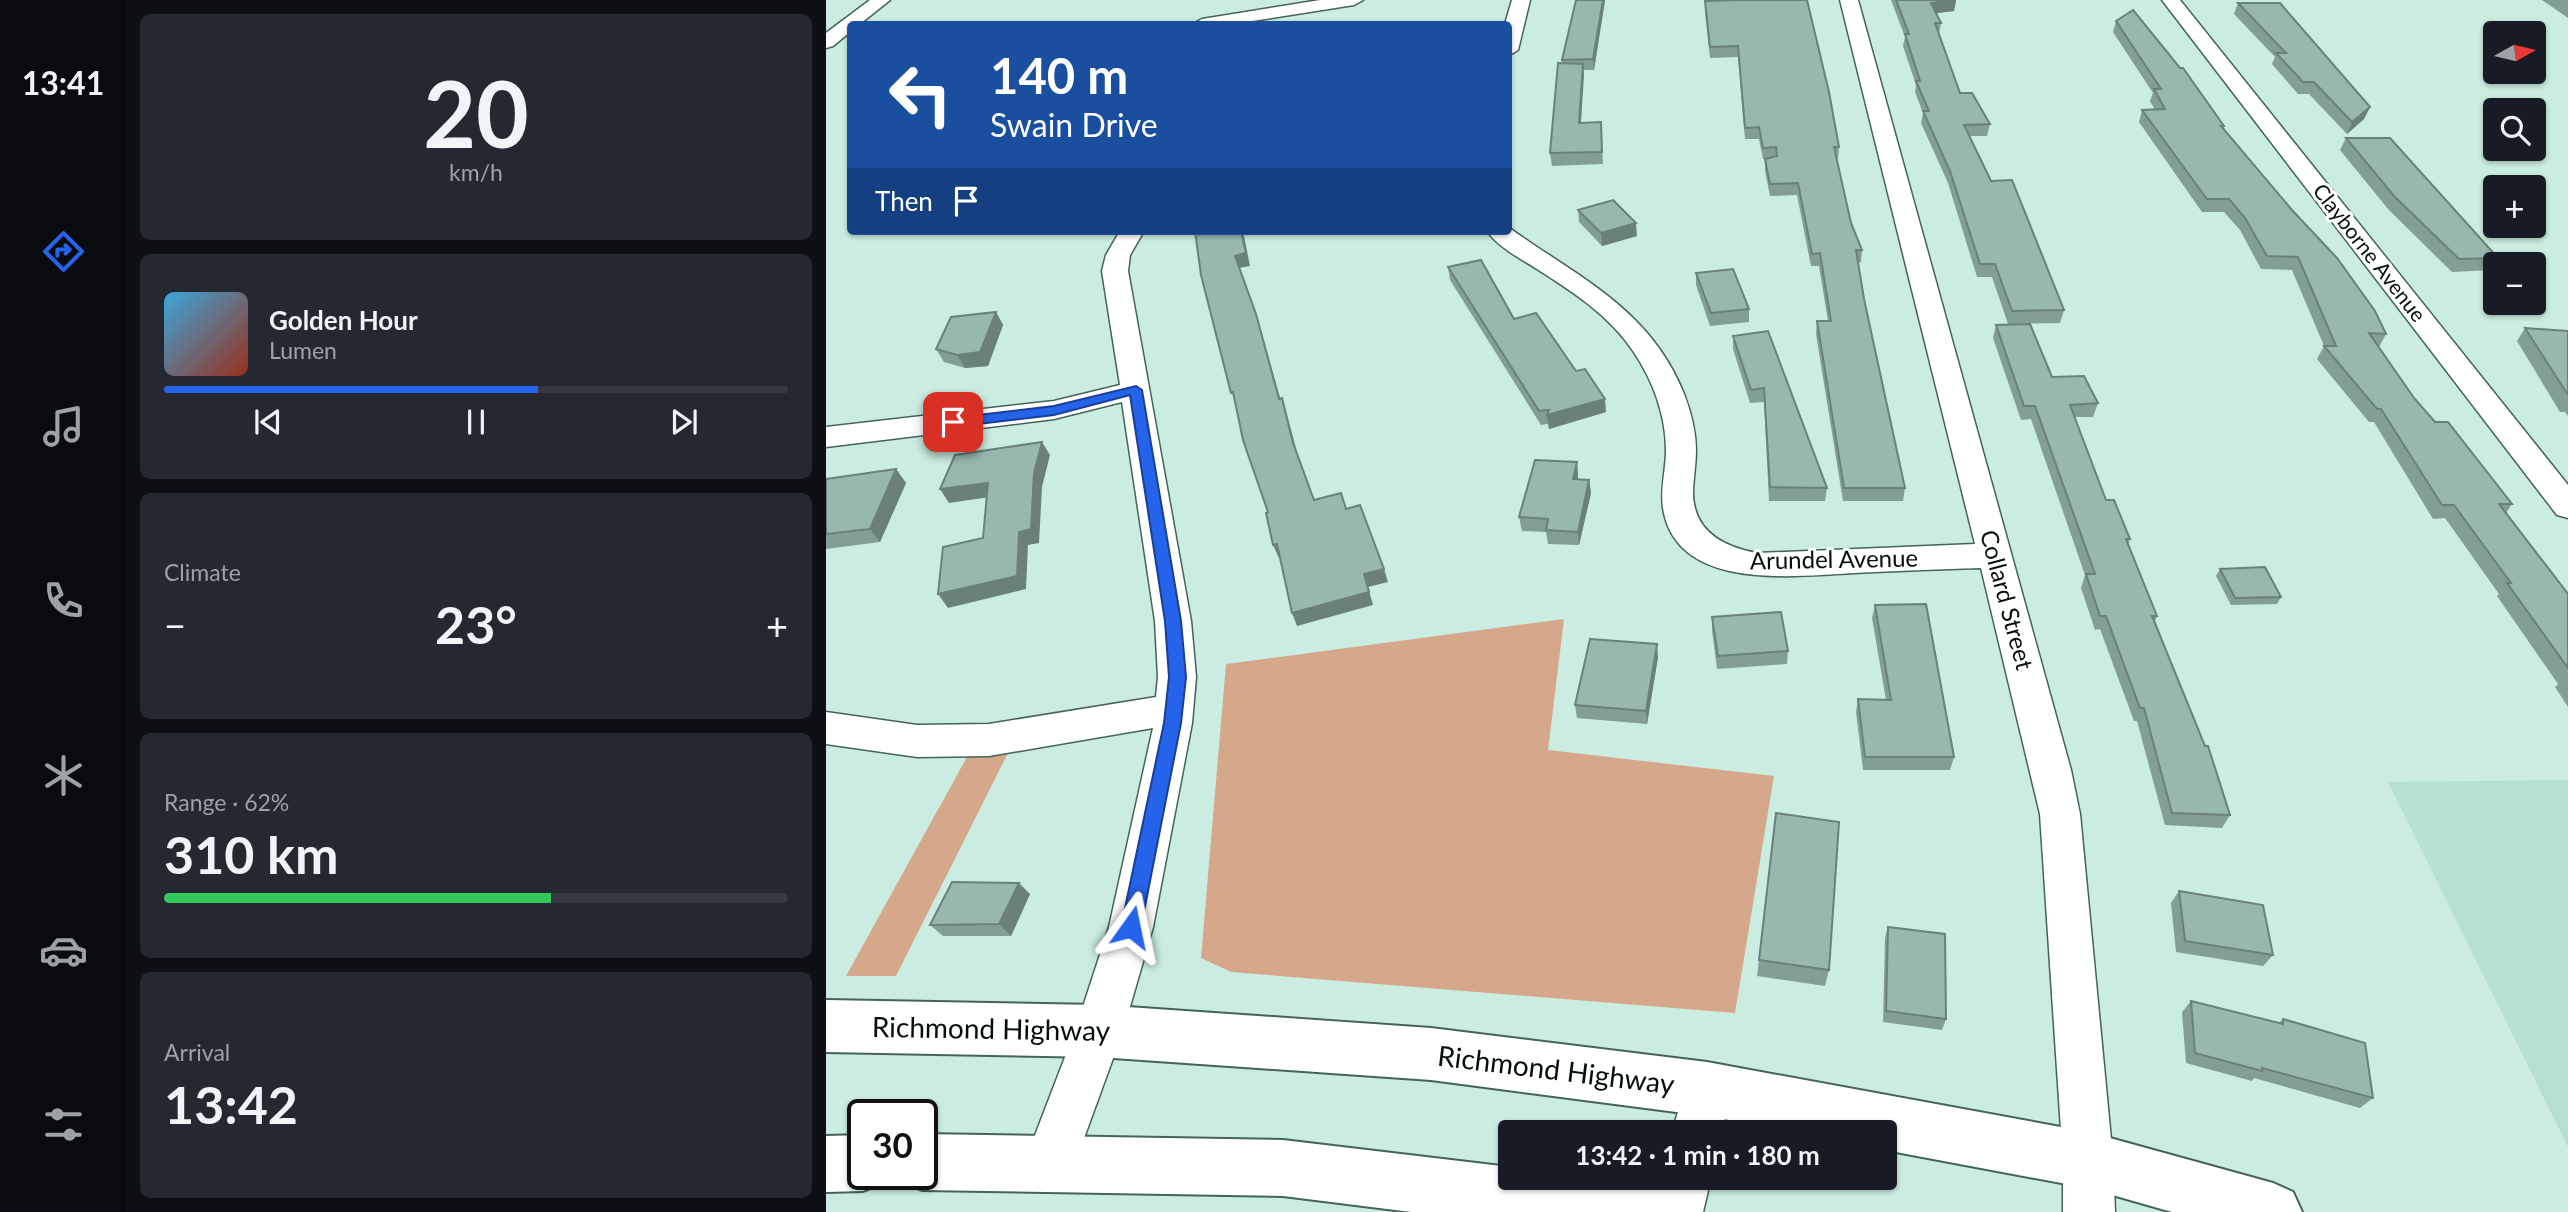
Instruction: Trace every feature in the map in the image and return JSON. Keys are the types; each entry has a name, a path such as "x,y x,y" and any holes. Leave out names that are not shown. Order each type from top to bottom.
{"highway":[{"name":"Richmond Highway","path":"826,1026 1099,1031 1431,1054 2089,1186 2273,1212"},
{"path":"938,1162 1283,1168 1643,1212"},
{"path":"826,1164 847,1163"}],"street":[{"path":"854,21 881,0"},
{"path":"1512,35 1521,0"},
{"name":"Collard Street","path":"1849,0 2051,770 2060,814 2089,1186"},
{"name":"Clayborne Avenue","path":"2171,0 2568,507"},
{"path":"1220,21 1342,1 1345,21"},
{"path":"826,42 847,26"},
{"path":"1050,1164 1099,1031 1131,927 1174,709 1177,677 1173,621 1115,271 1118,255 1130,235"},
{"name":"Arundel Avenue","path":"1504,235 1519,248 1591,290 1614,310 1641,341 1657,368 1674,408 1681,448 1677,497 1682,521 1690,536 1707,550 1731,561 1757,565 1994,555"},
{"path":"826,437 1054,410 1136,390"},
{"path":"826,728 917,741 989,740 1174,709"},
{"path":"1677,1212 1682,1190"}],"shaded area":[{"path":"1564,619 1548,750 1774,776 1735,1013 1231,972 1201,958 1226,664"},
{"path":"1013,743 896,976 846,976 972,748"},
{"path":"2568,780 2568,1147 2388,782"}],"building":[{"path":"1576,0 1603,0 1593,59 1562,60"},
{"path":"1807,0 1829,92 1839,147 1834,147 1851,223 1862,250 1856,250 1864,299 1905,488 1844,488 1817,321 1831,321 1820,253 1812,254 1798,183 1770,184 1765,159 1777,156 1776,147 1763,148 1759,127 1745,128 1738,46 1710,47 1705,1"},
{"path":"1896,0 1956,0 1931,3 1941,23 1935,23 1960,93 1972,93 1990,124 1964,125 1991,181 2012,180 2064,310 2012,311 1995,264 1980,264 1950,171 1923,111 1929,111 1916,81 1920,81 1905,34 1909,34"},
{"path":"2238,3 2280,3 2370,107 2352,122 2314,82 2303,82 2276,53 2286,53"},
{"path":"2133,10 2180,68 2183,68 2224,126 2221,126 2292,210 2337,258 2375,311 2386,334 2369,333 2414,398 2435,422 2448,422 2512,504 2499,504 2568,594 2568,668 2454,505 2442,505 2381,409 2377,409 2324,346 2336,346 2298,257 2267,256 2245,218 2229,199 2207,199 2142,110 2165,109 2154,89 2161,89 2116,21"},
{"path":"1558,63 1583,64 1579,123 1601,122 1602,152 1550,153"},
{"path":"2346,138 2390,138 2493,252 2483,252 2483,258 2459,259 2394,196"},
{"path":"1613,200 1636,223 1601,233 1578,210"},
{"path":"1196,235 1242,235 1246,253 1235,256 1256,314 1293,443 1314,500 1341,493 1346,509 1360,505 1384,569 1364,574 1369,592 1292,613 1277,544 1273,545 1266,513 1268,512 1243,440 1233,392 1231,393 1201,275"},
{"path":"1481,260 1514,319 1536,313 1576,371 1585,369 1605,399 1547,415 1549,410 1539,411 1448,267"},
{"path":"1733,269 1749,309 1711,313 1696,273"},
{"path":"996,312 980,352 957,355 936,349 951,317"},
{"path":"2030,324 2052,377 2084,376 2098,403 2070,405 2106,500 2114,500 2130,539 2126,539 2157,616 2152,616 2205,746 2208,746 2230,815 2172,813 2144,708 2140,708 2106,616 2100,616 2086,574 2095,574 2035,406 2024,406 1996,325"},
{"path":"2525,328 2568,331 2568,395"},
{"path":"1768,331 1827,488 1770,487 1764,388 1751,390 1733,336"},
{"path":"1042,442 1034,473 1031,529 1019,532 1017,576 938,594 943,547 983,538 988,483 940,489 955,455"},
{"path":"1535,460 1577,462 1573,479 1589,480 1578,532 1546,530 1548,519 1519,517"},
{"path":"896,469 870,529 826,534 826,479"},
{"path":"2265,567 2281,597 2235,598 2220,569"},
{"path":"1926,604 1954,757 1865,757 1858,699 1891,700 1875,605"},
{"path":"1781,612 1788,651 1718,656 1712,617"},
{"path":"1590,639 1657,644 1646,711 1575,705"},
{"path":"1776,813 1839,822 1829,970 1759,960"},
{"path":"952,882 1019,883 999,924 930,925"},
{"path":"2179,891 2263,905 2273,955 2185,941"},
{"path":"1888,927 1945,934 1946,1019 1886,1011"},
{"path":"2191,1001 2283,1024 2283,1019 2365,1043 2373,1098 2195,1053"}],"route":[{"path":"953,422 1054,410 1136,390 1173,621 1177,677 1173,723 1131,927"}]}
